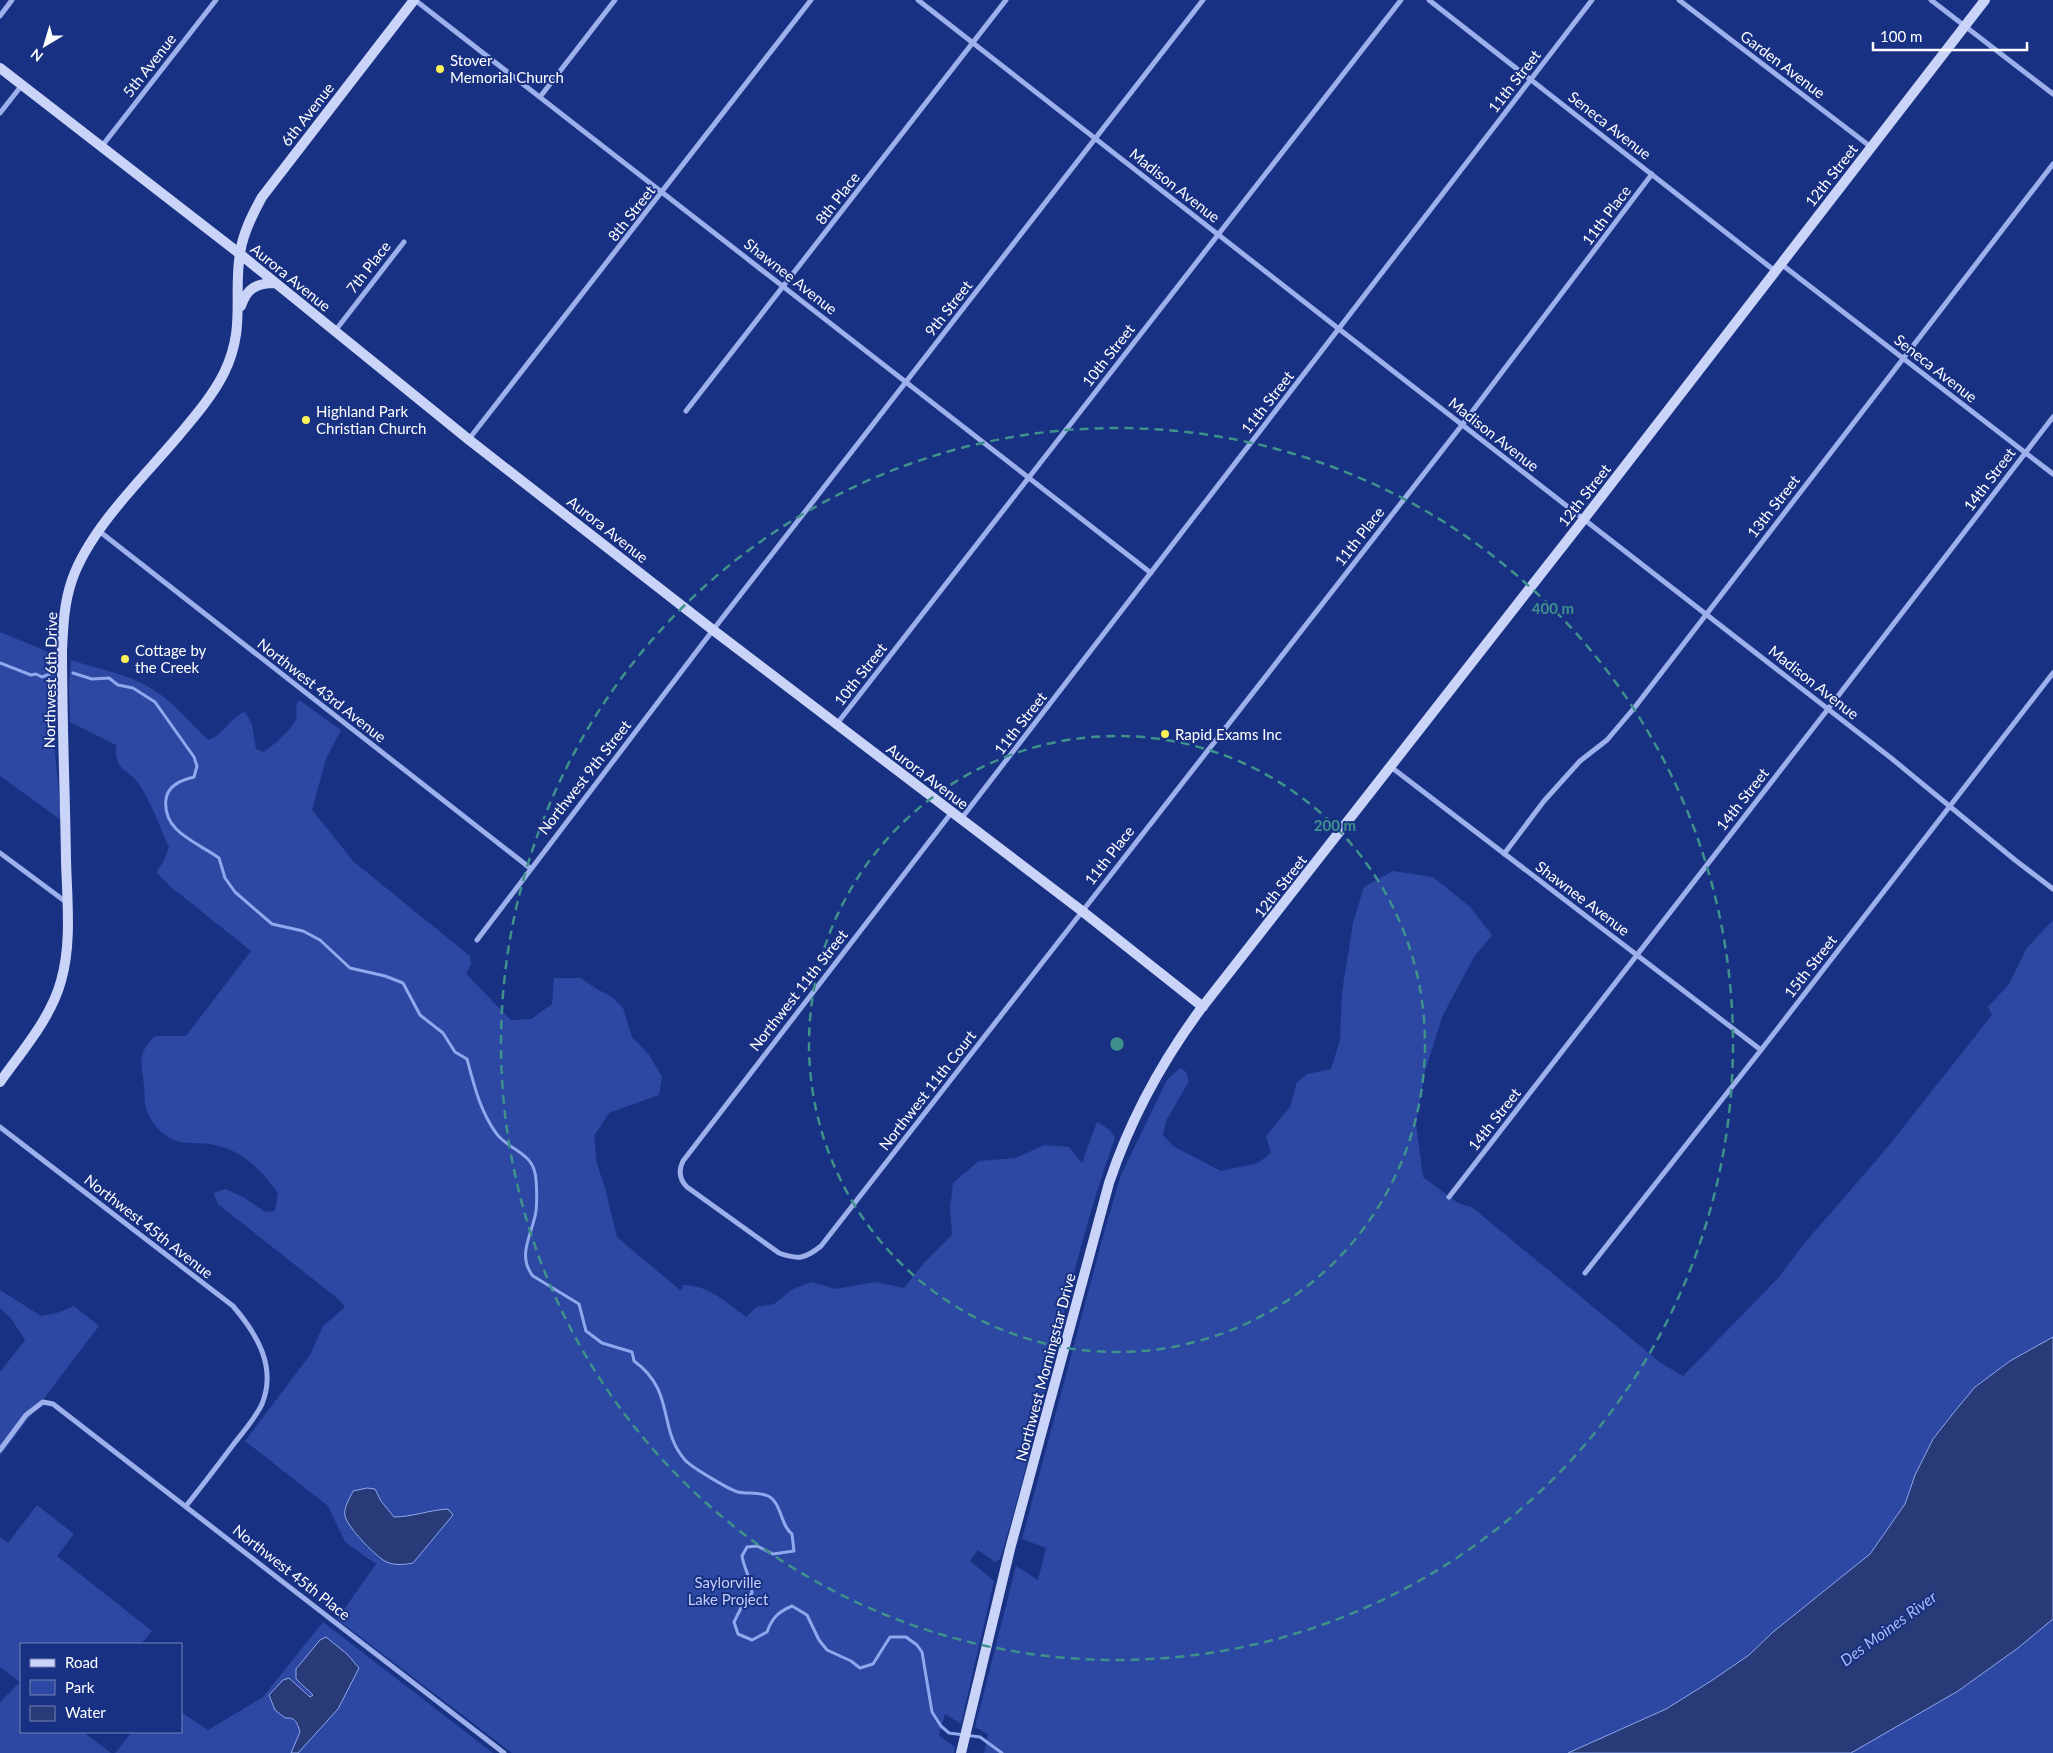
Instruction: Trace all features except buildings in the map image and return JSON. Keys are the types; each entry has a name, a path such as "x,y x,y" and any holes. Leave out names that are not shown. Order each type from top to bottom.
{"main road":[{"name":"6th Avenue","path":"240,254 245,233 262,197 415,0"},
{"name":"12th Street","path":"1203,1006 1584,520 1985,0"},
{"name":"Aurora Avenue","path":"0,68 240,254 468,439 836,726 1082,911 1203,1006"},
{"name":"Northwest 6th Drive","path":"0,1082 40,1024 55,997 61,983 66,957 67,902 62,699 63,621 66,601 75,573 99,531 195,416 216,387 234,348 239,312 240,254"},
{"path":"239,312 244,297 252,287 276,283"},
{"name":"Northwest Morningstar Drive","path":"961,1753 1010,1550 1109,1183 1120,1151 1146,1096 1181,1035 1203,1006"}],"street":[{"path":"0,16 12,0"},
{"name":"5th Avenue","path":"102,146 216,0"},
{"name":"Shawnee Avenue","path":"415,0 1151,573"},
{"path":"540,97 615,0"},
{"name":"8th Street","path":"468,439 663,192 811,0"},
{"name":"Madison Avenue","path":"918,0 1828,709 2053,890"},
{"name":"8th Place","path":"686,411 785,287 1006,0"},
{"name":"9th Street","path":"713,630 1203,0"},
{"name":"10th Street","path":"836,726 1401,0"},
{"name":"Seneca Avenue","path":"1429,0 1652,174 1903,358 2053,474"},
{"name":"11th Street","path":"961,819 1592,0"},
{"name":"Garden Avenue","path":"1679,0 1871,147"},
{"path":"1931,0 2053,94"},
{"path":"0,112 22,84"},
{"name":"13th Street","path":"1504,854 1544,801 1580,761 1607,740 2053,164"},
{"name":"11th Place","path":"1082,911 1462,425 1652,174"},
{"name":"7th Place","path":"334,331 404,242"},
{"name":"14th Street","path":"1449,1196 2053,417"},
{"name":"Northwest 43rd Avenue","path":"99,531 530,868"},
{"name":"Northwest 9th Street","path":"477,940 713,630"},
{"name":"15th Street","path":"1585,1273 1761,1050 2053,672"},
{"name":"Shawnee Avenue","path":"1391,767 1761,1050"},
{"name":"Northwest 11th Street","path":"778,1253 682,1182 680,1168 683,1161 952,812"},
{"path":"0,853 67,902"},
{"name":"Northwest 11th Court","path":"778,1253 791,1258 801,1258 811,1255 821,1246 1082,911"},
{"name":"Northwest 45th Avenue","path":"0,1127 233,1306 249,1324 261,1346 266,1360 267,1375 266,1390 262,1404 252,1421 186,1506"},
{"name":"Northwest 45th Place","path":"0,1450 26,1415 43,1402 53,1404 504,1753"}],"green space":[{"path":"0,632 56,655 55,751 61,820 0,776"},
{"name":"Saylorville Lake Project","path":"71,660 144,684 175,707 208,740 214,738 235,718 245,712 252,724 256,749 264,752 291,728 296,719 299,700 341,730 326,759 312,810 354,862 470,956 471,964 466,974 511,1020 531,1019 552,1004 554,978 581,978 612,997 623,1008 632,1037 650,1056 662,1077 659,1095 609,1113 594,1136 597,1164 617,1237 681,1291 683,1285 709,1291 746,1317 756,1307 774,1304 793,1289 812,1282 835,1289 876,1282 904,1288 924,1263 952,1235 950,1208 953,1183 979,1161 1016,1158 1044,1145 1069,1147 1082,1163 1097,1122 1110,1130 1115,1138 1082,1242 1029,1454 1000,1559 995,1562 978,1550 970,1561 994,1581 961,1724 945,1714 939,1736 955,1747 954,1753 512,1753 337,1619 376,1564 345,1542 328,1506 245,1441 310,1355 323,1326 345,1307 337,1298 218,1204 213,1193 226,1189 245,1198 265,1212 275,1211 278,1193 257,1168 231,1150 209,1144 173,1140 160,1131 153,1123 145,1104 141,1065 143,1053 149,1042 155,1036 186,1036 251,951 171,887 156,872 163,862 169,847 141,787 120,766 116,754 116,745 70,722 69,685"},
{"path":"1393,871 1433,877 1469,906 1492,935 1474,957 1443,1015 1425,1071 1416,1124 1423,1177 1458,1203 1473,1208 1661,1363 1683,1376 1779,1277 1803,1245 1886,1149 1992,1015 1988,1007 2009,984 2026,949 2053,920 2053,1337 2010,1361 1975,1387 1933,1439 1915,1475 1905,1504 1870,1554 1773,1632 1749,1655 1711,1681 1666,1709 1568,1753 984,1753 988,1734 975,1727 1016,1566 1038,1580 1046,1548 1022,1539 1121,1175 1167,1080 1180,1068 1186,1072 1189,1081 1166,1121 1163,1135 1173,1146 1221,1171 1258,1163 1271,1153 1266,1136 1290,1107 1297,1082 1307,1074 1331,1069 1340,1040 1342,992 1353,923 1364,887"},
{"path":"0,1290 41,1316 57,1313 74,1306 99,1326 0,1456 0,1372 25,1340 10,1317 0,1308"},
{"path":"37,1505 74,1534 57,1556 152,1631 142,1643 20,1643 20,1682 0,1667 0,1537 8,1543"},
{"path":"2053,1619 2053,1753 1851,1753 1958,1691 2018,1648"},
{"path":"323,1622 493,1753 115,1753 131,1733 182,1733 182,1713 208,1730 263,1697"},
{"path":"20,1682 20,1733 84,1733 111,1753 0,1753 0,1702"}],"water":[{"name":"Des Moines River","path":"2053,1337 2053,1619 2018,1648 1958,1691 1851,1753 1568,1753 1666,1709 1711,1681 1749,1655 1773,1632 1870,1554 1905,1504 1915,1475 1933,1439 1975,1387 2010,1361"},
{"path":"367,1488 375,1489 381,1501 394,1517 448,1509 453,1515 413,1563 401,1565 390,1563 379,1557 361,1540 345,1516 346,1506 353,1491"},
{"path":"326,1637 347,1654 359,1668 338,1709 298,1753 291,1753 300,1732 298,1726 296,1721 285,1718 275,1710 269,1695 283,1680 289,1678 310,1697 313,1695 296,1679 296,1669 320,1640"}],"waterway":[{"path":"0,663 31,675 36,674 42,677 50,674"},
{"path":"73,673 92,679 109,678 118,685 133,688 155,702 194,757 197,766 194,777 176,784 167,794 166,810 170,820 183,835 219,858 225,878 235,892 272,924 303,931 320,940 350,968 385,976 403,983 420,1015 443,1033 455,1052 467,1059 475,1088 490,1125 506,1143 524,1155 533,1166 537,1192 536,1207 526,1252 528,1268 533,1276 579,1304 586,1331 602,1343 632,1352 634,1361 656,1385 676,1448 685,1460 702,1473 738,1492 764,1495 773,1499 785,1525 792,1534 794,1551 773,1554 757,1546 747,1547 742,1556 752,1593 742,1606 734,1622 738,1634 752,1640 767,1632 776,1616 792,1606 807,1615 819,1640 827,1650 851,1661 860,1668 873,1664 890,1637 906,1637 917,1645 922,1652 932,1712 941,1726 949,1733 980,1737 1002,1753"}],"place":[{"name":"Stover Memorial Church","path":"440,69"},
{"name":"Highland Park Christian Church","path":"306,420"},
{"name":"Cottage by the Creek","path":"125,659"},
{"name":"Rapid Exams Inc","path":"1165,734"}]}
